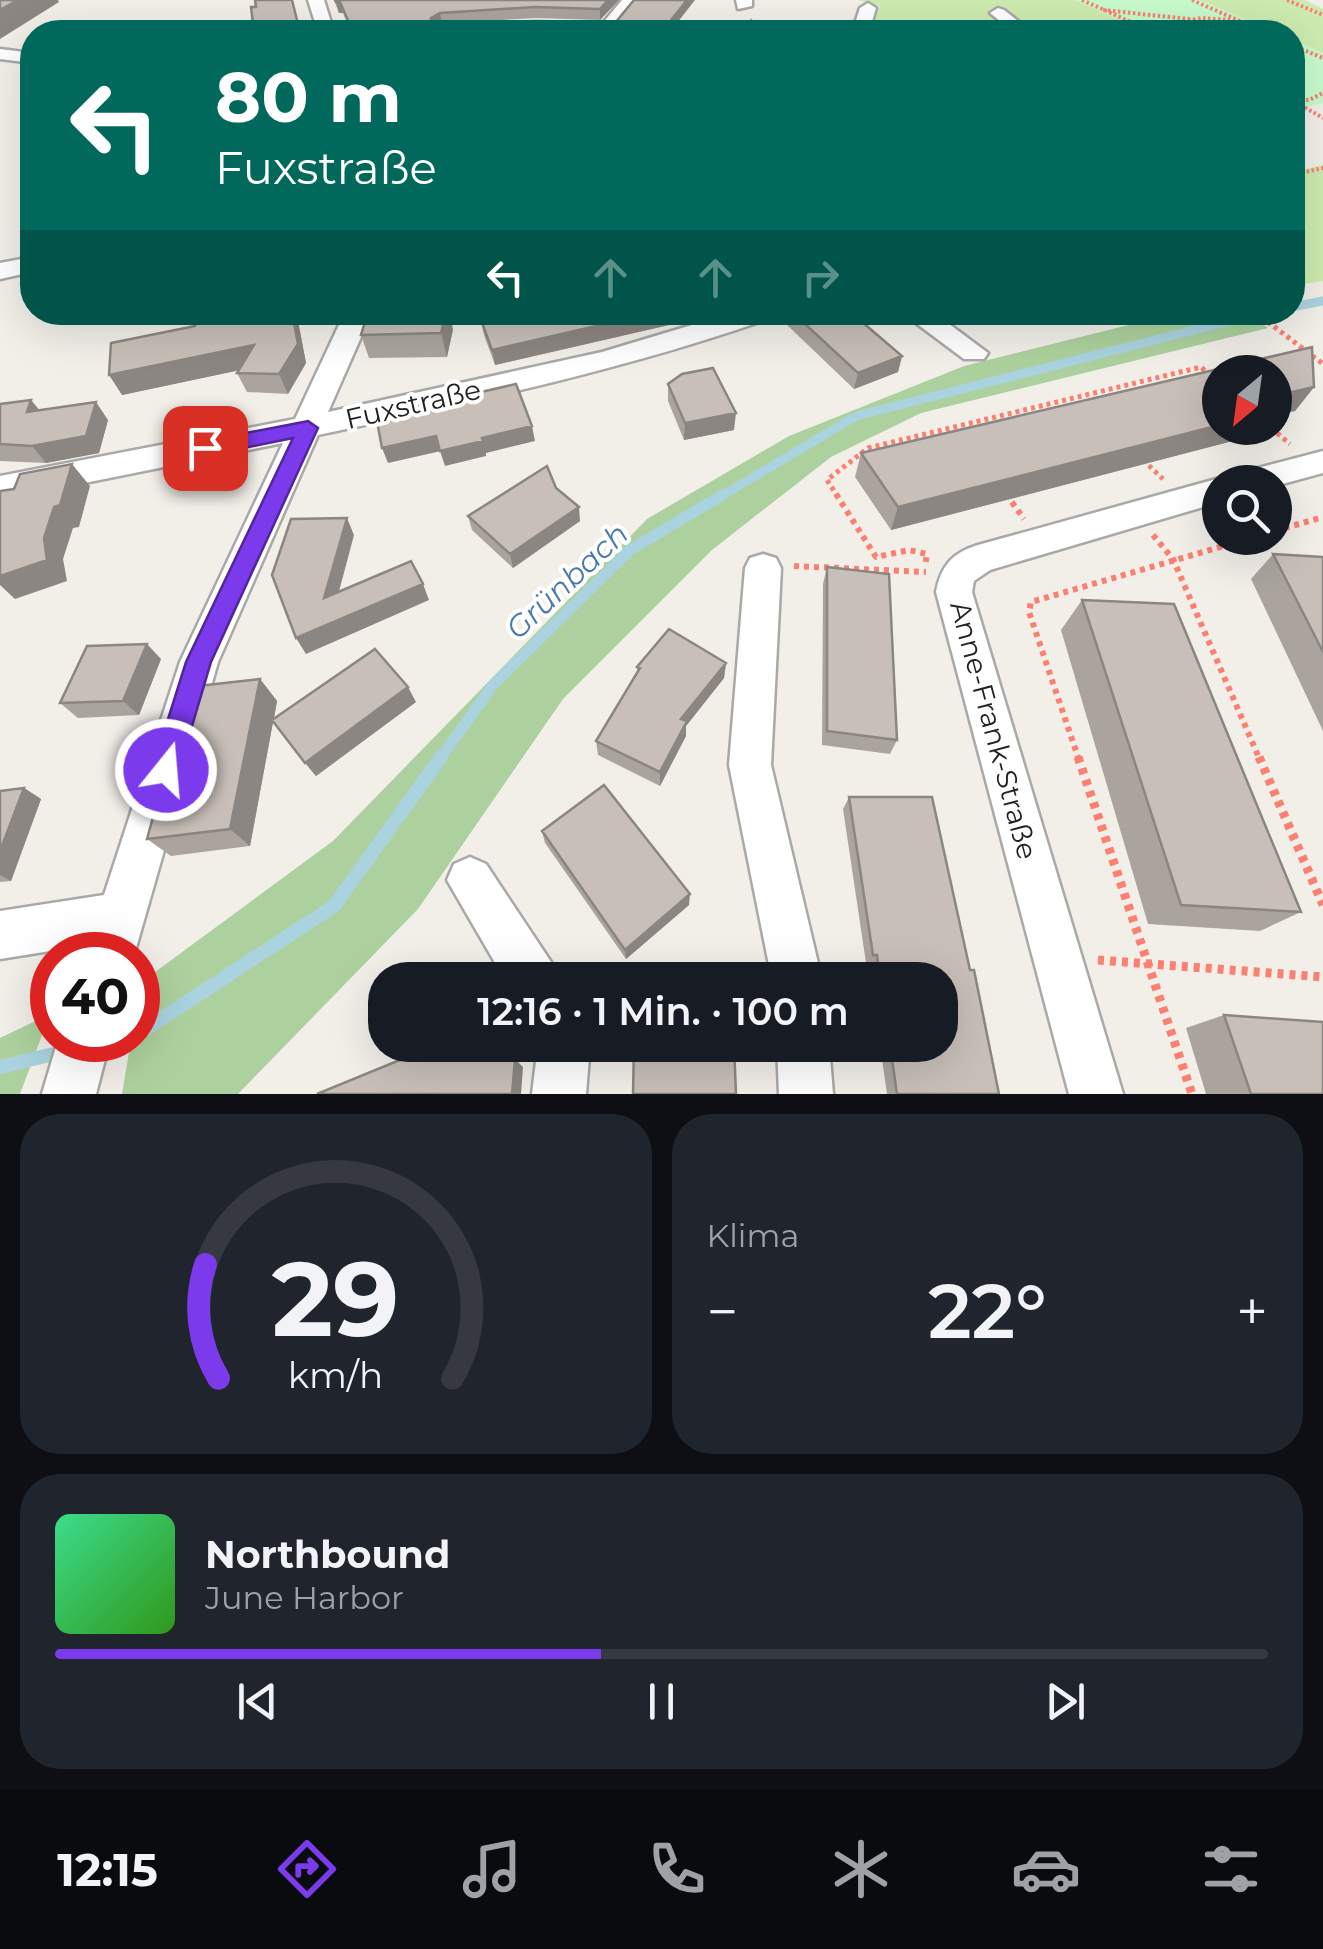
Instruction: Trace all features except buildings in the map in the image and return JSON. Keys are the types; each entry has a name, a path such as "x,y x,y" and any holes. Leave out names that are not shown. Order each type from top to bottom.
{"street":[{"path":"614,20 631,0"},
{"path":"864,20 868,8"},
{"path":"998,14 1007,20"},
{"path":"116,932 199,662 352,325"},
{"name":"Fuxstraße","path":"0,488 308,428 688,339 726,325"},
{"path":"933,325 974,353"},
{"path":"1292,470 1323,462"},
{"name":"Anne-Frank-Straße","path":"1096,1094 954,592 940,573 1202,495"},
{"path":"763,568 750,764 793,962"},
{"path":"470,880 522,962"},
{"path":"0,936 30,936"},
{"path":"559,1094 562,1062"},
{"path":"804,1062 806,1094"}],"path":[{"path":"1082,0 1125,20"},
{"path":"1192,0 1237,20"},
{"path":"1287,0 1323,15"},
{"path":"1102,10 1206,20"},
{"path":"1270,325 1323,364"},
{"path":"940,573 927,554 910,550 876,557 827,480 868,448 1202,368"},
{"path":"1078,395 1092,408"},
{"path":"952,425 963,439"},
{"path":"1132,448 1202,495"},
{"path":"997,483 1042,541"},
{"path":"1136,515 1173,559 1323,905"},
{"path":"1292,526 1323,518"},
{"path":"1192,1094 1029,612 1031,602 1202,551"},
{"path":"763,568 940,573"},
{"path":"1057,958 1323,977"}],"green space":[{"path":"858,0 1076,0 1120,20 875,20 880,6"},
{"path":"1076,0 1199,0 1246,20 1120,20"},
{"path":"1199,0 1305,0 1323,9 1323,53 1305,45 1305,20 1246,20"},
{"path":"1305,45 1323,53 1323,103 1305,107"},
{"path":"1323,165 1323,281 1305,284 1305,169"},
{"path":"1129,325 1268,328 921,413 831,457 712,550 563,699 418,909 238,1094 122,1094 127,1062 160,1062 160,968 333,841 647,519 789,436 964,366"},
{"path":"30,1024 32,1062 20,1094 0,1094 0,1038"}],"waterway":[{"name":"Grünbach","path":"1305,304 1323,301"},
{"name":"Grünbach","path":"720,497 856,416 1214,325"},
{"name":"Grünbach","path":"439,760 493,685 630,550 724,494"},
{"name":"Grünbach","path":"160,1020 334,906 441,757"},
{"name":"Grünbach","path":"0,1067 30,1060"}],"route":[{"path":"166,770 199,662 308,428 205,448"}]}
